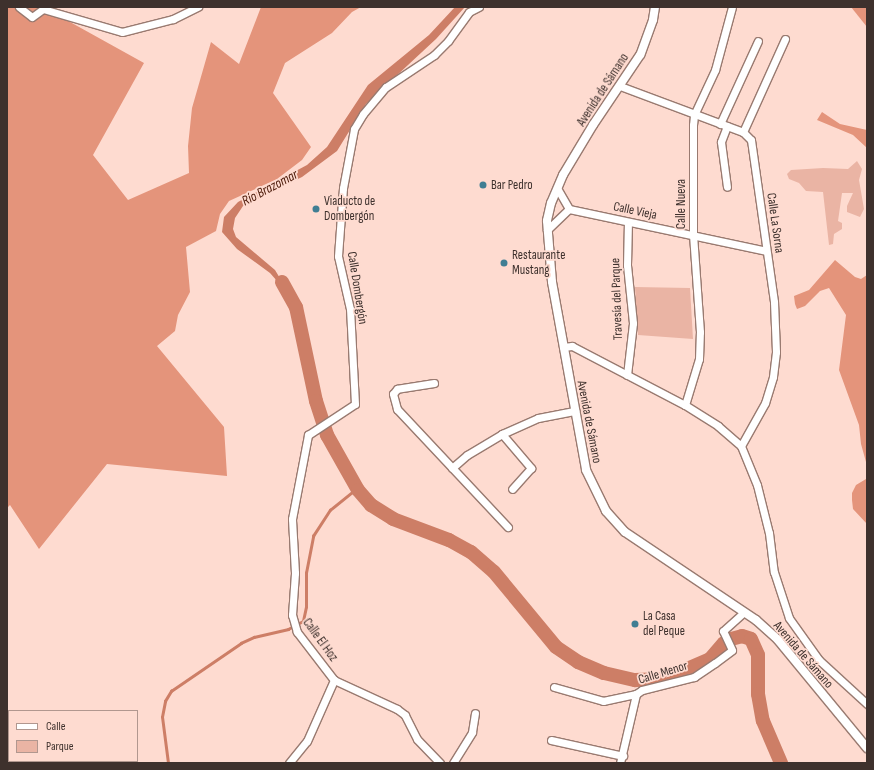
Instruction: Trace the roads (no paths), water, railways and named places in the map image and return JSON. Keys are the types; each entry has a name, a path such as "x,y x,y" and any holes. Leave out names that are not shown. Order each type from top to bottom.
{"street":[{"path":"19,7 32,17 44,9 122,32 173,19 198,7"},
{"name":"Calle Dombergón","path":"314,432 355,404 350,309 338,256 342,188 354,129 363,114 386,87 434,55 448,41 469,12 479,7"},
{"name":"Avenida de Sámano","path":"655,7 653,20 640,55 593,125 557,188 546,221 550,266 563,347 586,470 606,511 625,532 744,612 778,640 867,748"},
{"name":"Calle Nueva","path":"685,405 699,359 700,332 693,235 694,115 715,70 732,7"},
{"path":"620,86 694,115 743,132 784,39"},
{"path":"727,187 721,142 724,125 758,41"},
{"name":"Calle La Sorna","path":"741,446 765,403 773,377 776,328 751,140 743,132"},
{"path":"547,230 569,210 557,188"},
{"name":"Calle Vieja","path":"569,210 766,251"},
{"name":"Travesía del Parque","path":"627,375 633,323 627,265 628,222"},
{"path":"563,347 572,346 685,405 718,426 741,446 758,485 769,533 777,584 789,618 819,660 867,704"},
{"path":"434,383 397,389 393,394 397,409 508,527"},
{"path":"452,468 467,455 502,434 538,418 575,411"},
{"name":"Calle El Hoz","path":"314,432 308,435 292,520 295,573 292,623 297,632 334,680 397,709 411,724 417,739 440,763"},
{"path":"502,434 531,468 512,489"},
{"name":"Calle Menor","path":"622,760 636,694 642,690 694,677 732,650 731,645 724,636 723,631 744,612"},
{"path":"289,763 307,741 334,680"},
{"path":"554,686 603,702 636,694"},
{"path":"453,763 472,732 475,713"},
{"path":"551,740 622,760"}],"water":[{"name":"Río Brazomar","path":"455,7 465,7 436,39 366,104 337,151 302,177 243,206 235,218 233,229 236,237 275,270 292,298 270,273 237,249 222,232 224,217 238,202 307,165 327,147 368,85 429,35"}],"waterway":[{"path":"282,282 296,307 316,401 327,435 358,490 371,505 393,519 449,540 471,552 494,572 556,647 578,662 604,673 635,680 664,679 710,659 724,643 731,639 742,636 751,639 758,655 758,694 763,721 781,763"},
{"path":"168,763 162,717 165,701 171,691 241,643 254,637 288,629 303,621 306,607 306,573 313,536 330,510 357,488"}],"place":[{"name":"Bar Pedro","path":"483,185"},
{"name":"Viaducto de Dombergón","path":"316,209"},
{"name":"Restaurante Mustang","path":"504,263"},
{"name":"La Casa del Peque","path":"635,624"}]}
